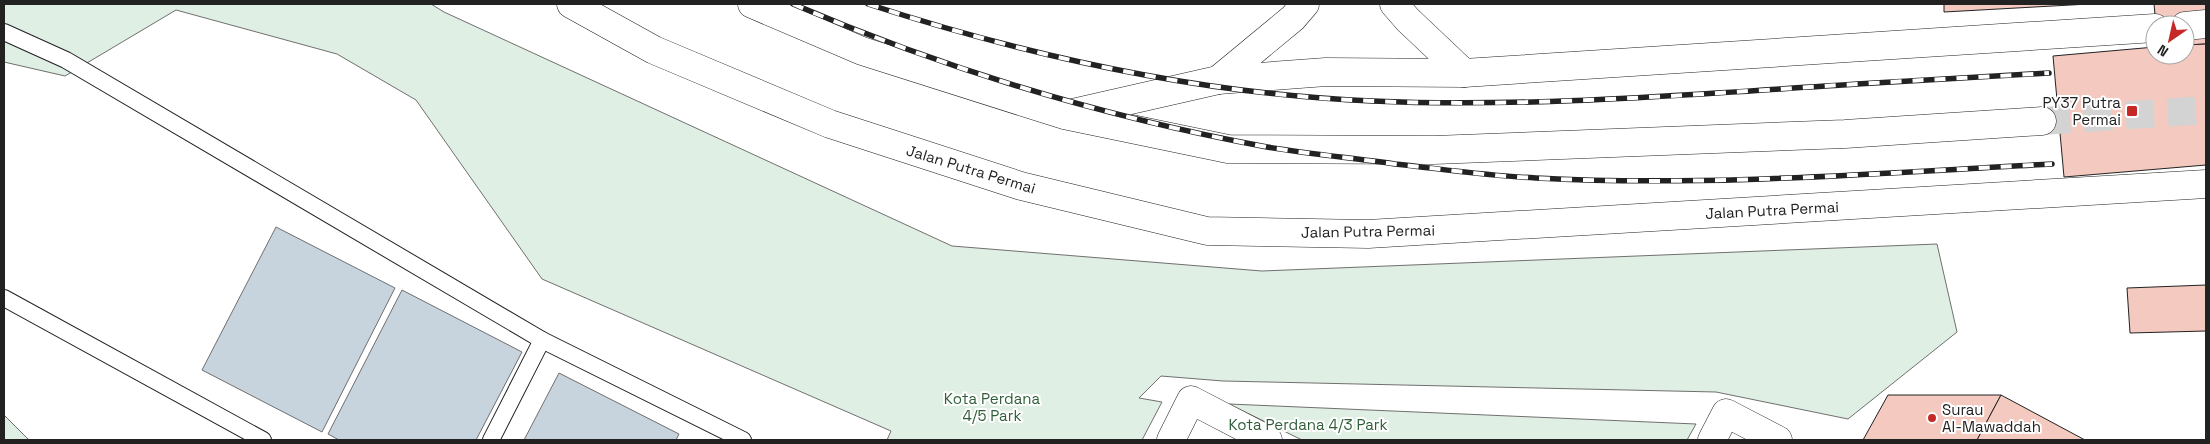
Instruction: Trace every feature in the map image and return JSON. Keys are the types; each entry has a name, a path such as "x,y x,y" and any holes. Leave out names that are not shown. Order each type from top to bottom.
{"main road":[{"name":"Jalan Putra Permai","path":"571,4 654,50 830,124 1021,186 1207,231 1368,234 2206,184"},
{"path":"752,4 862,51 1064,115 1228,149 1434,150 1845,134 2042,121"},
{"path":"1218,80 1293,18 1306,4"},
{"path":"1394,4 1408,20 1464,73"},
{"path":"1064,115 1218,80 1326,72 1464,73 2145,29"},
{"path":"1170,440 1191,400 1268,440"},
{"path":"1712,440 1726,413 1778,440"}],"lane":[{"path":"4,32 66,60 542,340 743,440"},
{"path":"4,298 263,440"},
{"path":"491,440 542,340"}],"green space":[{"name":"Kota Perdana 4/5 Park","path":"4,4 431,4 444,12 952,246 1262,271 1937,244 1957,332 1848,419 1716,392 1223,381 1161,376 1139,398 1162,402 1142,440 887,440 891,431 542,279 416,100 337,54 176,10 65,76 4,62"},
{"name":"Kota Perdana 4/3 Park","path":"1229,404 1696,424 1687,440 1302,440"},
{"path":"4,415 29,440 4,440"}],"shaded area":[{"path":"276,227 395,288 322,432 202,370"},
{"path":"402,290 522,352 476,440 339,440 328,434"},
{"path":"559,373 679,434 676,440 524,440"}],"building":[{"path":"1944,4 2089,4 1944,12"},
{"path":"2154,4 2206,4 2206,44 2195,45 2195,15 2155,15"},
{"name":"PY37 Putra Permai","path":"2206,44 2206,165 2064,177 2053,56 2145,48 2145,65 2195,65 2195,45"},
{"path":"2206,285 2206,331 2130,333 2127,288"},
{"name":"Surau Al-Mawaddah","path":"1888,395 2001,395 1977,440 1863,440"},
{"path":"2001,395 2085,440 1977,440"}],"tunnel":[{"path":"2042,121 2206,110"}],"railway":[{"path":"793,4 908,50 1026,89 1085,106 1206,135 1315,154 1501,176 1665,181 1794,178 2052,164"},
{"path":"868,4 991,41 1117,70 1244,90 1372,101 1493,103 1615,99 2049,73"}],"place":[{"name":"PY37 Putra Permai","path":"2132,111"},
{"name":"Surau Al-Mawaddah","path":"1932,418"}]}
